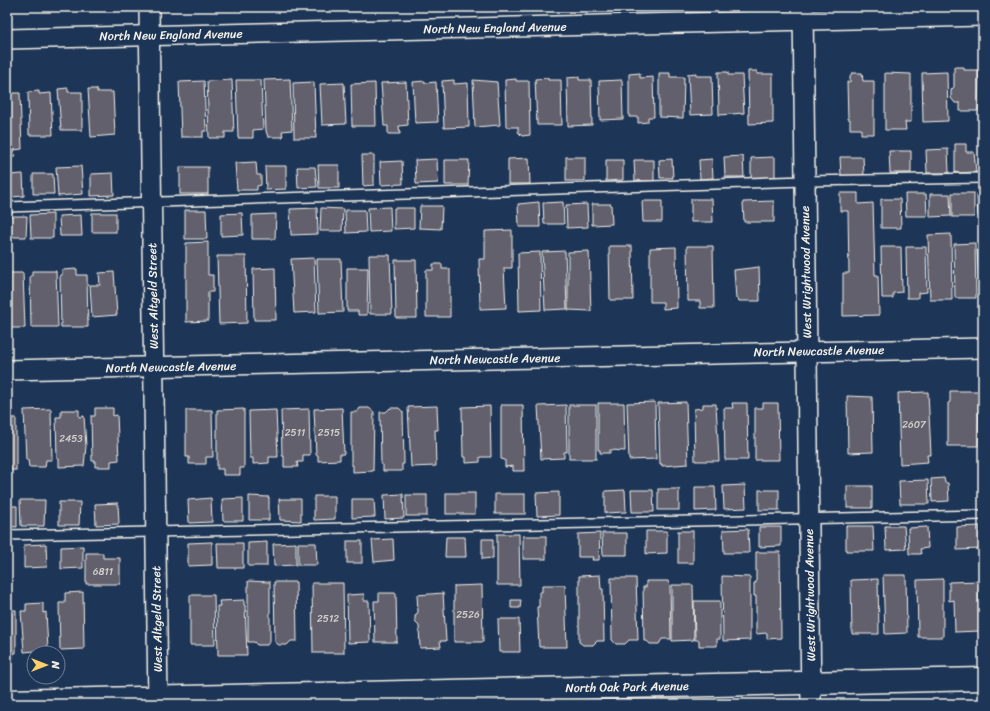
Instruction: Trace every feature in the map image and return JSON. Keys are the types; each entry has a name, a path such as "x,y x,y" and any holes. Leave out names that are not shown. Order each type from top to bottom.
{"street":[{"name":"West Altgeld Street","path":"149,7 158,701"},
{"name":"North New England Avenue","path":"7,39 149,36 803,14 983,16"},
{"name":"West Wrightwood Avenue","path":"803,14 811,704"},
{"name":"North Newcastle Avenue","path":"7,370 983,348"},
{"name":"North Oak Park Avenue","path":"7,701 158,701 983,678"}],"lane":[{"path":"7,207 805,181 983,178"},
{"path":"7,535 983,515"}],"building":[{"path":"954,67 964,67 964,70 979,70 978,111 960,111 960,103 955,103 951,98 951,90 954,87"},
{"path":"748,71 757,71 757,74 773,74 773,123 749,124"},
{"path":"718,72 728,72 728,75 742,75 744,113 719,115"},
{"path":"947,72 948,121 923,122 922,73"},
{"path":"640,73 640,78 653,77 654,117 648,117 648,122 638,123 638,117 629,117 629,74"},
{"path":"659,73 670,73 670,77 684,77 683,118 659,117"},
{"path":"696,73 696,76 712,76 713,114 690,115 688,74"},
{"path":"852,73 862,73 863,81 874,81 874,134 861,134 861,129 850,129 850,119 848,119 847,82 850,82 850,76"},
{"path":"885,73 911,74 911,122 905,122 906,130 885,130"},
{"path":"579,77 579,80 591,80 592,125 568,126 567,78"},
{"path":"548,78 548,80 561,80 562,125 537,125 535,79"},
{"path":"290,79 292,130 282,131 283,137 268,137 266,131 264,80"},
{"path":"516,79 516,81 529,81 530,135 522,136 518,132 518,127 506,127 505,80"},
{"path":"232,80 234,132 225,132 225,138 209,138 207,81"},
{"path":"236,80 261,80 263,129 253,130 253,138 238,138"},
{"path":"454,80 454,84 468,83 469,127 444,128 442,81"},
{"path":"473,80 497,82 500,125 475,127"},
{"path":"622,80 623,119 600,120 599,81"},
{"path":"204,81 206,131 203,131 203,137 181,137 179,82"},
{"path":"425,81 425,83 436,82 438,122 415,123 413,82"},
{"path":"314,82 316,138 294,138 293,83"},
{"path":"406,82 408,125 399,126 400,134 388,134 388,126 384,126 381,83"},
{"path":"344,83 346,124 322,125 320,84"},
{"path":"375,83 376,126 352,126 351,84"},
{"path":"68,88 68,92 82,92 82,130 61,130 58,89"},
{"path":"88,89 97,89 97,92 113,92 115,135 91,137"},
{"path":"7,91 9,93 20,93 22,149 14,150 15,157 7,157"},
{"path":"39,91 39,94 51,93 53,135 29,135 28,92"},
{"path":"955,144 966,144 966,152 974,152 976,172 955,173"},
{"path":"948,149 949,173 927,173 926,150"},
{"path":"889,151 911,151 911,173 890,173"},
{"path":"362,155 374,155 374,185 363,186"},
{"path":"743,156 744,177 725,177 724,157"},
{"path":"566,157 585,157 585,181 566,181"},
{"path":"775,157 775,179 751,180 751,158"},
{"path":"840,157 863,157 864,175 841,176"},
{"path":"529,158 530,184 508,184 508,159"},
{"path":"437,159 438,183 416,184 415,160"},
{"path":"672,159 673,178 660,178 659,160"},
{"path":"712,159 713,178 700,179 699,160"},
{"path":"445,160 469,160 468,185 445,185"},
{"path":"606,160 623,160 623,180 606,181"},
{"path":"634,160 654,160 654,181 635,181"},
{"path":"402,161 403,184 381,185 380,162"},
{"path":"256,162 257,175 261,175 261,185 257,186 257,190 237,190 235,163"},
{"path":"318,165 339,165 339,188 319,188"},
{"path":"81,166 83,194 58,196 56,167"},
{"path":"265,166 286,166 286,189 266,190"},
{"path":"180,167 208,167 208,194 180,194"},
{"path":"297,167 315,167 317,187 298,188"},
{"path":"113,173 114,195 91,196 91,174"},
{"path":"23,174 24,196 11,197 10,175"},
{"path":"33,174 53,174 54,194 33,194"},
{"path":"840,193 858,193 858,204 873,203 875,275 878,275 879,315 843,316 843,273 849,273 848,211 840,211"},
{"path":"952,193 974,193 974,217 952,217"},
{"path":"977,193 983,193 983,216 978,216"},
{"path":"905,194 926,194 927,216 906,216"},
{"path":"930,194 950,194 951,216 930,217"},
{"path":"691,199 712,199 713,222 691,222"},
{"path":"881,199 900,199 901,228 881,228"},
{"path":"642,201 662,201 662,222 643,222"},
{"path":"774,201 774,222 744,222 743,202"},
{"path":"539,202 540,227 519,227 518,204"},
{"path":"563,202 564,224 544,224 543,203"},
{"path":"587,204 588,227 567,228 566,205"},
{"path":"592,204 611,204 612,224 592,225"},
{"path":"420,206 442,206 441,229 419,228"},
{"path":"390,207 391,231 369,232 368,208"},
{"path":"317,208 318,234 291,235 290,209"},
{"path":"321,208 343,209 342,231 320,231"},
{"path":"394,208 414,208 414,228 394,229"},
{"path":"185,210 206,210 207,239 185,239"},
{"path":"345,210 365,210 366,232 346,233"},
{"path":"92,213 116,213 116,232 92,232"},
{"path":"242,213 243,235 221,236 221,214"},
{"path":"53,214 53,238 31,238 30,215"},
{"path":"276,214 275,239 252,239 252,215"},
{"path":"81,215 82,236 60,236 59,216"},
{"path":"7,216 27,216 26,237 7,237"},
{"path":"512,230 512,268 504,268 506,308 480,309 479,259 485,259 485,231"},
{"path":"951,234 952,300 930,300 928,235"},
{"path":"208,242 208,275 213,275 213,292 208,292 208,321 186,322 186,243"},
{"path":"975,243 976,298 955,298 954,244"},
{"path":"609,246 632,246 633,300 610,300"},
{"path":"687,246 713,246 714,308 700,308 700,301 688,301"},
{"path":"676,247 677,308 663,309 663,302 650,302 650,248"},
{"path":"881,247 901,247 902,292 893,293 893,298 882,298"},
{"path":"906,247 926,247 927,292 918,293 918,298 907,298"},
{"path":"983,249 983,304 980,304 977,250"},
{"path":"565,251 567,309 545,310 542,252"},
{"path":"589,251 591,311 568,310 568,252"},
{"path":"540,252 541,310 519,311 518,253"},
{"path":"369,255 390,255 392,314 370,314"},
{"path":"217,256 246,256 247,323 219,324"},
{"path":"314,258 316,312 294,313 291,259"},
{"path":"317,259 341,259 343,312 319,313"},
{"path":"395,260 416,260 417,318 396,318"},
{"path":"433,264 442,264 442,269 450,269 450,317 426,317 426,270 433,270"},
{"path":"759,267 760,301 739,301 738,298 736,299 734,270"},
{"path":"275,268 276,320 254,320 253,269"},
{"path":"347,268 368,268 367,315 358,315 358,311 347,311"},
{"path":"77,269 77,275 87,275 88,327 61,327 60,276 62,275 62,270"},
{"path":"32,271 56,271 58,327 31,327 30,276 32,276"},
{"path":"114,272 117,315 92,317 90,285 100,285 99,273"},
{"path":"7,273 23,273 25,328 7,328"},
{"path":"950,391 979,391 978,446 948,446 948,403 950,402"},
{"path":"928,392 931,455 927,455 928,462 900,464 898,393"},
{"path":"847,396 872,397 873,452 848,453"},
{"path":"655,402 656,459 629,460 627,403"},
{"path":"686,402 688,464 662,466 662,464 660,464 658,403"},
{"path":"598,403 624,403 625,451 610,450 610,453 600,453 600,450 598,450"},
{"path":"732,403 747,403 748,460 725,460 724,408 733,408"},
{"path":"763,403 778,403 779,460 755,460 755,408 763,408"},
{"path":"703,404 716,404 719,461 695,461 694,409 703,408"},
{"path":"501,405 523,405 524,471 513,471 513,466 505,467 505,460 501,459"},
{"path":"566,405 567,452 564,452 564,458 541,459 538,406"},
{"path":"569,405 596,405 596,459 569,459"},
{"path":"437,406 438,430 435,430 436,466 411,467 408,407"},
{"path":"490,406 491,457 480,457 480,462 466,463 466,457 463,457 462,407"},
{"path":"95,408 113,408 113,416 117,415 119,460 111,461 111,467 95,467 95,461 92,461 91,416 95,416"},
{"path":"342,408 344,454 340,454 340,460 318,461 318,455 316,455 314,409"},
{"path":"360,408 369,408 374,412 373,471 353,472 353,465 351,465 351,412 357,412"},
{"path":"390,408 399,408 403,412 404,464 402,464 402,471 383,471 383,465 381,465 380,412 386,412"},
{"path":"51,409 52,460 46,460 45,467 29,467 28,460 26,460 24,410"},
{"path":"244,409 244,468 240,468 240,475 223,475 223,469 217,469 217,410"},
{"path":"309,409 310,455 303,455 303,462 297,462 298,467 284,467 284,456 282,456 281,410"},
{"path":"61,410 79,410 79,417 84,416 86,446 84,466 59,467 59,459 57,459 56,417 61,417"},
{"path":"186,410 212,410 213,457 206,457 206,464 189,464 189,457 186,457"},
{"path":"276,410 278,457 269,457 269,463 253,464 253,458 250,458 249,411"},
{"path":"7,418 16,418 16,470 7,470"},
{"path":"944,478 945,483 948,483 949,501 932,502 931,479"},
{"path":"928,480 929,504 900,504 899,481"},
{"path":"745,485 746,508 724,509 723,486"},
{"path":"847,486 872,486 872,508 847,508"},
{"path":"695,487 715,487 716,510 695,511"},
{"path":"658,489 679,489 679,510 658,510"},
{"path":"625,490 626,512 605,513 605,491"},
{"path":"631,490 653,490 654,512 632,512"},
{"path":"759,490 779,490 779,510 759,510"},
{"path":"559,492 559,515 537,516 536,493"},
{"path":"446,493 475,493 475,514 446,514"},
{"path":"403,494 404,518 385,519 384,495"},
{"path":"495,494 525,494 525,514 495,514"},
{"path":"406,495 427,495 427,516 406,516"},
{"path":"249,496 269,497 269,520 249,520"},
{"path":"314,496 335,496 335,519 314,520"},
{"path":"211,498 212,522 189,523 188,500"},
{"path":"243,498 243,521 223,521 222,499"},
{"path":"279,499 301,499 301,521 280,520"},
{"path":"352,499 374,499 375,517 352,518"},
{"path":"20,500 45,500 44,526 21,526"},
{"path":"59,502 80,502 79,525 59,525"},
{"path":"118,503 119,524 96,525 95,504"},
{"path":"7,506 17,506 17,527 7,526"},
{"path":"846,526 873,526 874,551 846,551"},
{"path":"885,526 904,526 906,549 886,550"},
{"path":"980,526 980,549 957,550 957,527"},
{"path":"759,527 781,527 781,546 759,547"},
{"path":"927,527 928,548 920,549 921,554 909,554 908,528"},
{"path":"748,529 749,553 724,553 723,530"},
{"path":"646,531 667,531 667,553 646,554"},
{"path":"678,531 693,531 693,563 678,563"},
{"path":"600,533 599,560 592,560 593,557 578,557 578,534"},
{"path":"602,533 627,533 627,555 603,555"},
{"path":"497,534 519,534 520,585 497,585"},
{"path":"523,536 546,536 546,559 523,559"},
{"path":"446,537 465,537 466,557 445,557"},
{"path":"393,539 394,560 374,562 372,540"},
{"path":"482,539 493,539 493,558 482,559"},
{"path":"347,541 362,541 362,563 347,563"},
{"path":"212,542 212,565 188,566 188,543"},
{"path":"267,542 267,566 248,566 248,543"},
{"path":"217,543 243,543 243,568 218,568"},
{"path":"296,543 296,565 274,566 273,544"},
{"path":"298,543 316,543 317,565 298,565"},
{"path":"46,544 47,567 24,568 24,545"},
{"path":"83,546 83,568 61,569 61,547"},
{"path":"756,552 780,552 781,638 767,639 767,633 756,634 756,596 754,596 754,583 756,583"},
{"path":"86,553 103,553 103,558 120,558 120,584 86,584"},
{"path":"600,575 601,589 603,589 604,641 597,641 593,645 583,645 579,642 579,576"},
{"path":"883,575 906,575 907,633 885,634"},
{"path":"722,576 750,577 750,640 723,641"},
{"path":"611,578 636,578 638,640 629,640 625,644 616,644 612,640"},
{"path":"878,579 879,634 852,634 851,580"},
{"path":"943,579 943,637 918,637 917,580"},
{"path":"248,581 270,582 270,641 267,645 257,645 254,642 248,642"},
{"path":"646,581 668,581 670,586 671,639 662,639 659,644 650,644 647,641 644,641 643,587 646,587"},
{"path":"979,581 979,631 955,632 954,600 949,601 949,582"},
{"path":"274,582 296,582 297,641 291,641 287,645 279,645 275,642"},
{"path":"312,583 343,583 344,653 313,653"},
{"path":"482,585 483,642 454,642 454,586"},
{"path":"542,585 565,585 567,647 539,647 537,607 539,607 539,592 542,592"},
{"path":"672,585 693,585 694,640 672,641"},
{"path":"83,592 84,649 66,650 66,645 60,645 59,603 65,603 65,593"},
{"path":"379,593 396,593 397,642 375,642 374,601 379,601"},
{"path":"443,593 446,641 440,641 441,647 420,648 419,626 415,622 415,616 418,612 417,595"},
{"path":"364,594 364,601 369,601 370,642 348,643 347,595"},
{"path":"190,595 214,595 215,645 190,645"},
{"path":"244,600 247,655 218,655 217,606 220,606 219,601"},
{"path":"511,600 521,600 520,608 511,608"},
{"path":"694,601 720,601 720,639 717,639 717,646 699,646 699,640 695,640"},
{"path":"43,603 43,613 46,612 48,645 26,645 26,652 24,652 21,611 26,611 26,604"},
{"path":"7,610 16,610 16,653 13,653 13,658 7,658"},
{"path":"498,619 519,619 520,652 499,652"}]}
